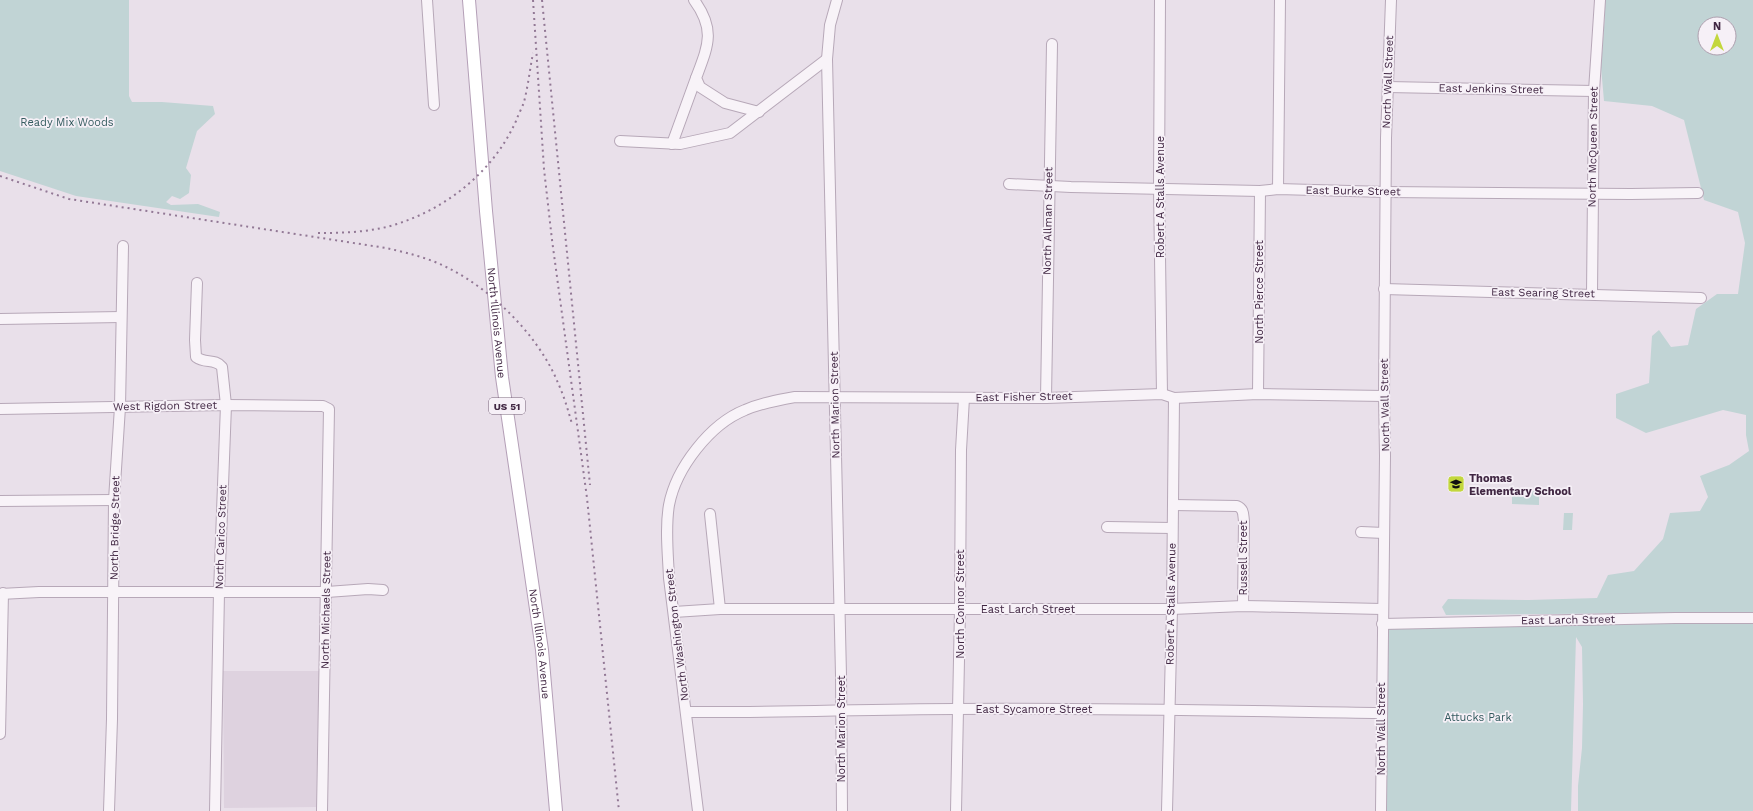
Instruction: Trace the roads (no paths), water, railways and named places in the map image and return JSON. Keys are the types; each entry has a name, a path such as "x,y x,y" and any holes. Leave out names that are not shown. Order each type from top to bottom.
{"main road":[{"name":"North Illinois Avenue","path":"469,0 485,203 502,377 542,650 556,811"}],"street":[{"path":"427,0 434,105"},
{"path":"672,144 704,57 709,37 703,12 694,0"},
{"name":"North Marion Street","path":"837,0 830,25 827,59 835,397 842,811"},
{"name":"Robert A Stalls Avenue","path":"1160,0 1159,188 1162,394"},
{"path":"1278,189 1280,0"},
{"name":"North Wall Street","path":"1381,811 1382,609 1385,456 1384,289 1391,0"},
{"name":"North McQueen Street","path":"1592,294 1594,91 1600,0"},
{"name":"North Allman Street","path":"1046,398 1052,44"},
{"path":"620,141 680,144 730,133 827,59"},
{"path":"696,78 700,87 725,103 759,112"},
{"name":"East Jenkins Street","path":"1388,87 1594,91"},
{"name":"East Burke Street","path":"1009,184 1260,191 1278,189 1386,192 1698,193"},
{"name":"North Pierce Street","path":"1258,394 1260,191"},
{"name":"North Bridge Street","path":"109,811 112,719 114,500 120,407 123,246"},
{"name":"North Carico Street","path":"197,283 195,340 196,357 201,361 214,361 222,368 226,405 219,592 215,811"},
{"name":"East Searing Street","path":"1384,289 1702,298"},
{"path":"0,319 121,317"},
{"name":"East Fisher Street","path":"687,463 705,438 743,410 768,401 795,397 1046,398 1162,394 1174,398 1258,394 1384,396"},
{"name":"North Connor Street","path":"956,811 961,460 964,398"},
{"name":"Robert A Stalls Avenue","path":"1166,811 1172,609 1174,398"},
{"name":"West Rigdon Street","path":"0,409 226,405 323,406 329,409"},
{"name":"North Michaels Street","path":"322,811 329,409"},
{"name":"North Washington Street","path":"687,463 678,478 669,506 667,545 669,578 698,811"},
{"path":"0,501 114,500"},
{"name":"Russell Street","path":"1173,505 1237,506 1241,508 1243,511 1244,521 1243,606"},
{"path":"710,514 720,609"},
{"path":"1107,527 1172,528"},
{"path":"1361,532 1384,533"},
{"path":"0,734 1,594 113,592 327,592 368,589 383,590"},
{"name":"East Larch Street","path":"674,612 720,609 1172,609 1243,606 1382,609"},
{"name":"East Larch Street","path":"1382,624 1669,618 1753,618"},
{"name":"East Sycamore Street","path":"686,712 745,713 841,709 958,709 1381,713"}],"railway":[{"path":"533,0 544,169 552,240 587,498 619,811"},
{"path":"542,0 590,485"},
{"path":"318,233 360,231 400,223 436,207 468,184 496,155 507,139 516,121 524,102 533,53"},
{"path":"0,176 69,199 386,248 422,257 447,267 486,292 504,308 536,344 549,363 564,398 572,424"}],"place":[{"name":"Thomas Elementary School","path":"1456,484"}],"park label":[{"name":"Ready Mix Woods","path":"67,122"},
{"name":"Attucks Park","path":"1478,717"}]}
